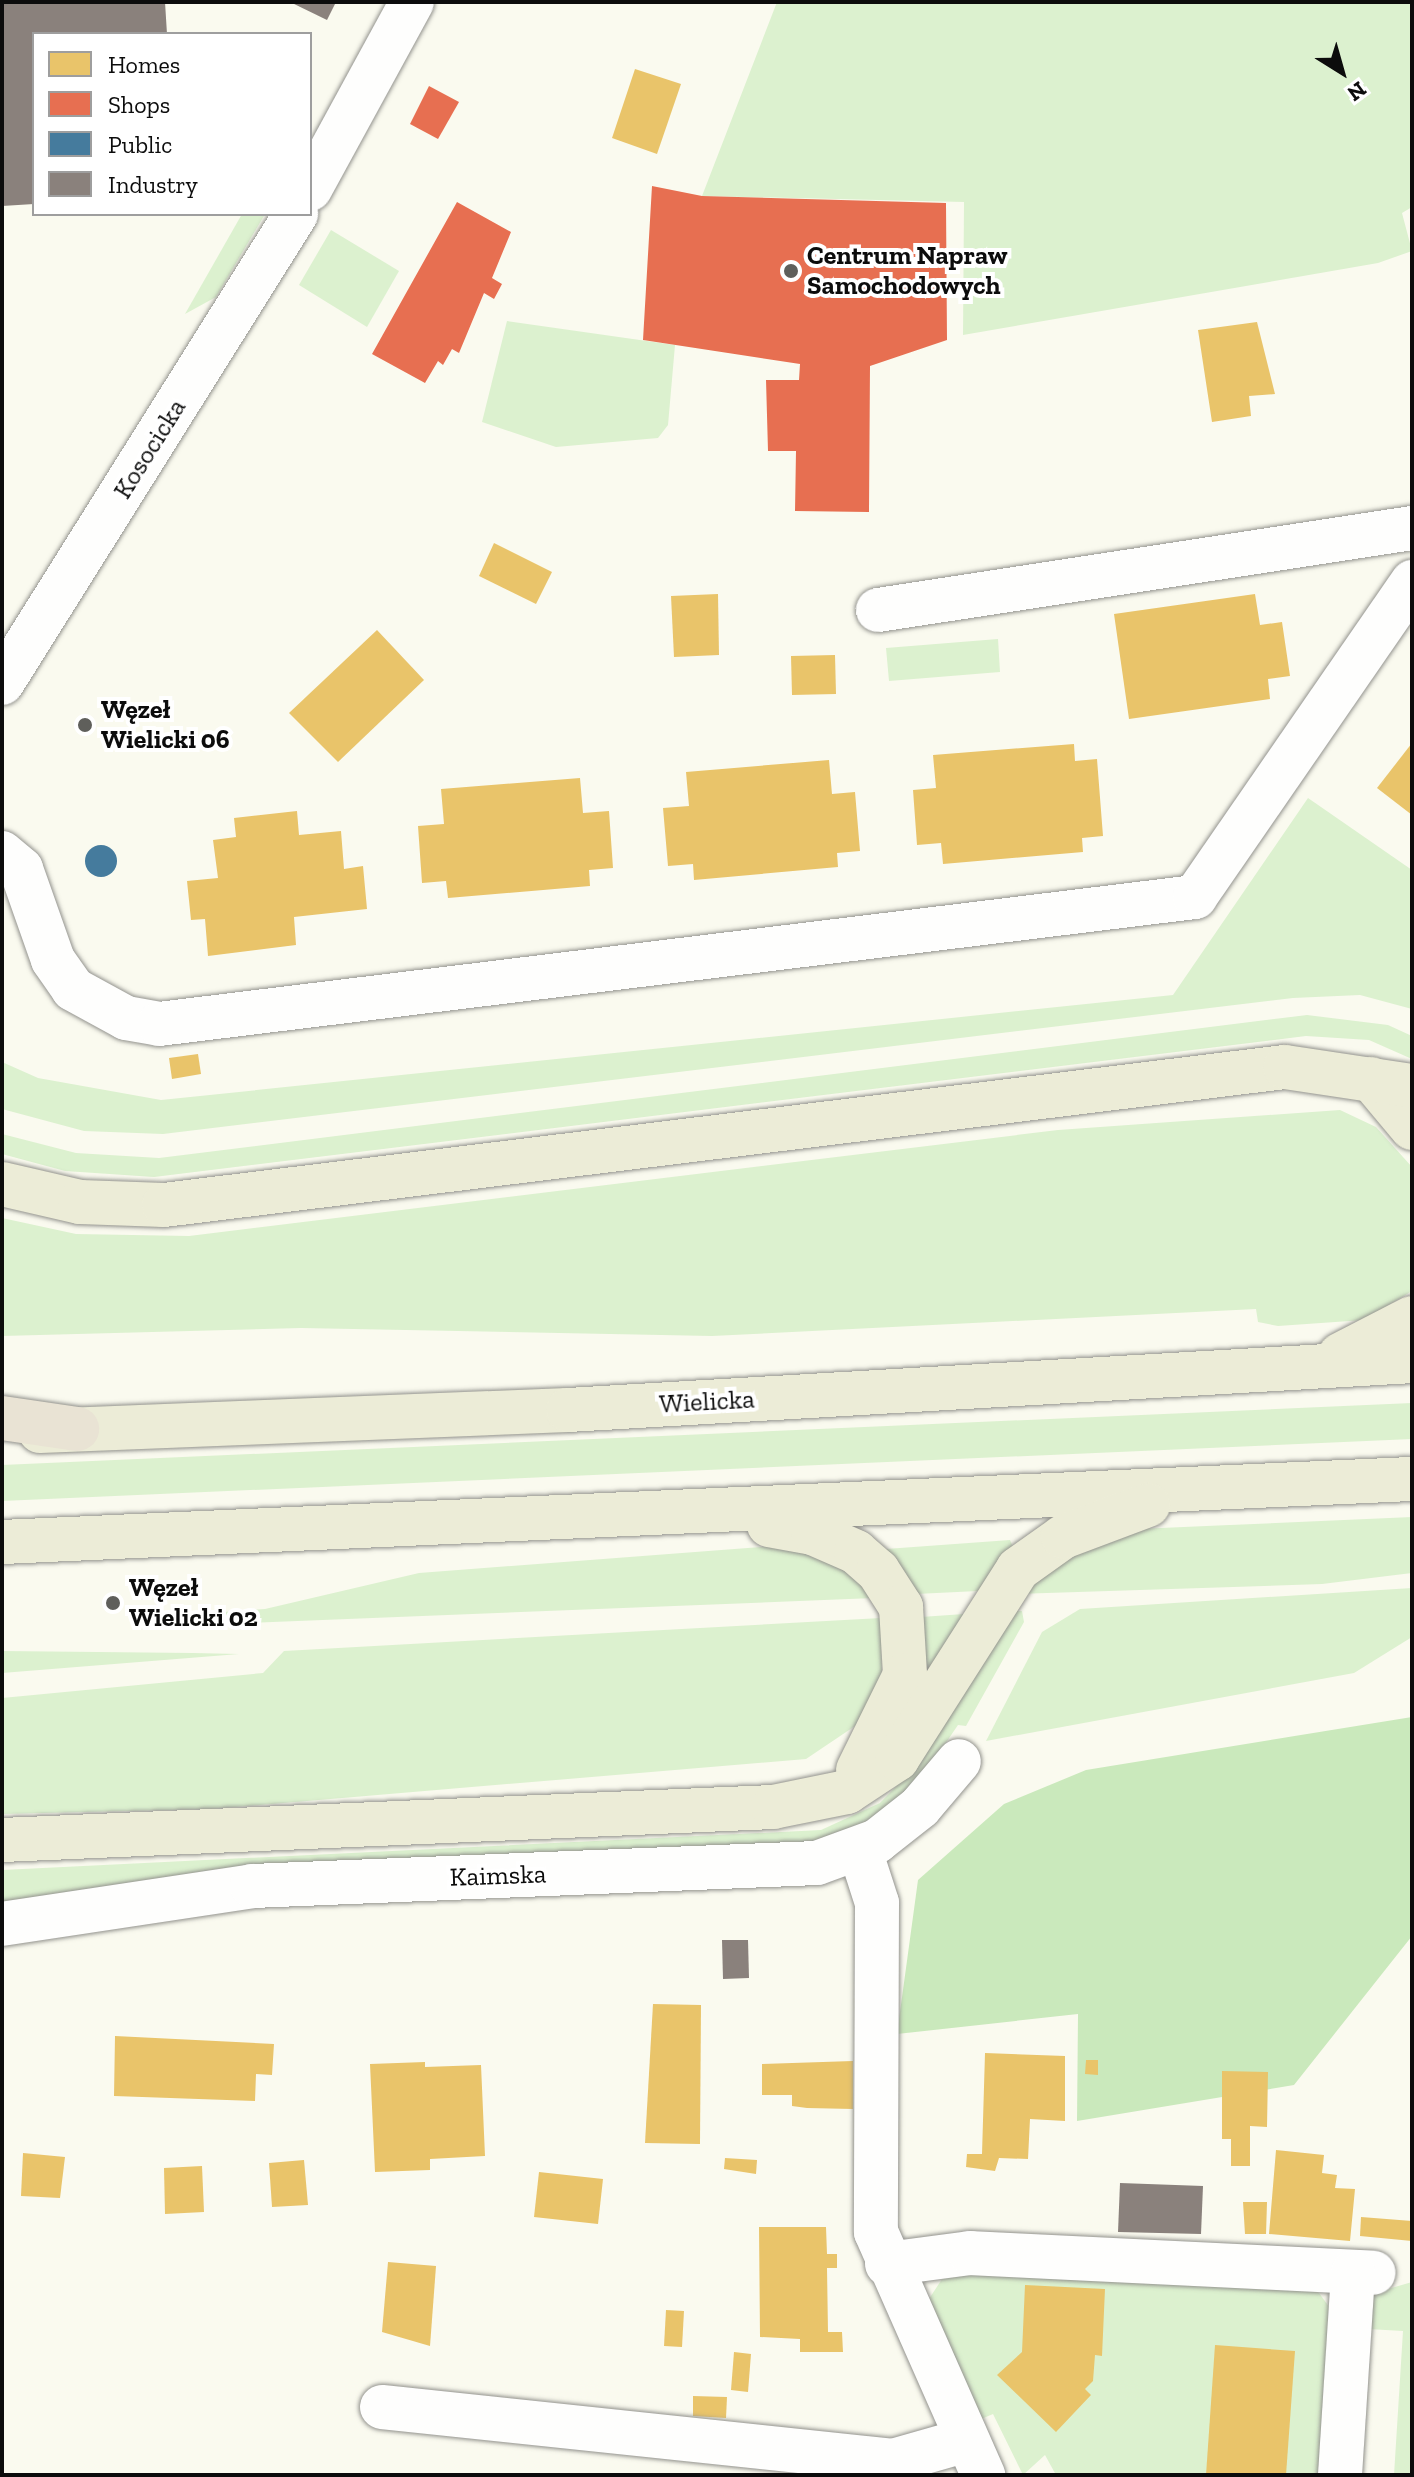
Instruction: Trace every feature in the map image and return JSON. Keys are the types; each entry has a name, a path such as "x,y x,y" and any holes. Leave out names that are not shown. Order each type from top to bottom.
{"highway":[{"path":"2,1418 77,1429"}],"main road":[{"path":"2,1184 80,1202 164,1205 1285,1067 1392,1082 1412,1128"},
{"path":"1291,1367 1351,1351 1412,1318"},
{"name":"Wielicka","path":"2,1433 584,1409 1412,1361"},
{"path":"2,1542 673,1516 1211,1486 1412,1479"},
{"path":"2,1840 773,1807 867,1785 897,1759 999,1593 1031,1557 1095,1521 1211,1486"},
{"path":"673,1516 813,1533 856,1552 890,1586 907,1652 896,1701 856,1772 821,1797"}],"street":[{"path":"312,185 412,2"},
{"name":"Kosocicka","path":"2,683 295,216"},
{"path":"878,610 1412,528"},
{"path":"2,853 21,869 53,960 73,989 126,1018 159,1024 1195,897 1412,582"},
{"name":"Kaimska","path":"2,1924 252,1886 817,1863 860,1850 920,1807 959,1761"},
{"path":"382,2407 893,2461 973,2458 887,2264 876,2232 877,1903 860,1850"},
{"path":"887,2264 970,2253 1364,2272 1340,2475"}],"green space":[{"path":"777,2 1412,2 1412,207 1402,213 1412,251 1378,263 963,335 964,202 702,196"},
{"path":"241,216 264,216 216,297 185,314"},
{"path":"331,230 399,271 367,327 299,285"},
{"path":"507,321 675,345 668,425 658,438 556,447 482,422"},
{"path":"998,639 1000,672 889,681 886,648"},
{"path":"1308,798 1412,870 1412,1009 1360,995 1293,998 163,1134 84,1131 2,1109 2,1062 38,1078 161,1100 1173,995"},
{"path":"1307,1015 1388,1025 1412,1036 1412,1059 1369,1040 1306,1036 154,1177 65,1171 2,1154 2,1134 76,1153 159,1158"},
{"path":"1340,1110 1376,1127 1412,1167 1412,1291 1364,1320 1278,1326 1258,1322 1256,1309 712,1336 301,1328 2,1336 2,1218 76,1234 189,1236 1058,1130"},
{"path":"1412,1403 1412,1439 2,1501 2,1465"},
{"path":"1412,1517 1412,1573 1322,1584 1016,1594 1049,1563 1138,1529"},
{"path":"1010,1540 1013,1547 978,1591 916,1594 886,1549"},
{"path":"786,1545 830,1554 874,1598 147,1627 151,1617 265,1609 419,1573"},
{"path":"1412,1588 1412,1637 1354,1673 986,1741 1042,1632 1080,1609"},
{"path":"1007,1611 1022,1611 1024,1622 966,1726 958,1725 915,1788 863,1826 810,1844 2,1908 2,1870 821,1830 880,1803 918,1764"},
{"path":"964,1614 927,1674 921,1617"},
{"path":"881,1618 882,1677 858,1724 806,1759 211,1809 2,1814 2,1698 263,1673 284,1651"},
{"path":"2,1651 193,1653 239,1654 2,1673"},
{"path":"1412,1717 1412,1936 1294,2085 1077,2121 1078,2014 897,2034 918,1880 1004,1804 1086,1770"},
{"path":"962,2269 1302,2287 1319,2293 1330,2308 1322,2475 1056,2475 1045,2455 1023,2475 993,2414 979,2420 929,2299 942,2279"},
{"path":"1412,2282 1412,2475 1394,2475 1403,2331 1368,2329 1371,2294"}],"building: Homes":[{"path":"635,69 681,84 657,154 612,138"},
{"path":"1257,322 1275,394 1249,396 1251,416 1212,422 1198,330"},
{"path":"494,543 552,572 536,604 479,576"},
{"path":"718,594 719,655 674,657 671,596"},
{"path":"1255,594 1260,625 1282,622 1290,676 1268,679 1270,699 1129,719 1114,614"},
{"path":"377,630 424,680 338,762 289,713"},
{"path":"835,655 836,694 792,695 791,656"},
{"path":"1412,743 1412,815 1377,788"},
{"path":"1074,744 1075,761 1097,759 1103,836 1082,838 1083,852 943,864 941,843 917,845 913,790 936,788 933,755"},
{"path":"829,760 832,794 855,792 860,851 837,853 838,867 694,880 693,864 668,866 663,808 689,806 686,772"},
{"path":"580,778 583,813 609,811 613,868 589,870 590,886 448,898 446,881 422,883 418,826 444,824 441,789"},
{"path":"297,811 299,835 341,831 344,869 363,866 367,909 294,917 296,945 208,956 205,919 191,920 187,881 218,878 213,840 236,837 234,818"},
{"path":"198,1054 201,1074 172,1079 169,1058"},
{"path":"653,2004 701,2005 700,2144 645,2143"},
{"path":"115,2036 274,2044 272,2075 256,2074 255,2101 114,2096"},
{"path":"985,2053 1065,2056 1065,2121 1030,2119 1028,2159 999,2158 995,2171 966,2167 967,2154 982,2154"},
{"path":"1086,2060 1098,2060 1098,2075 1085,2074"},
{"path":"853,2061 853,2109 792,2106 792,2095 762,2095 762,2064"},
{"path":"425,2062 425,2067 481,2065 485,2156 430,2159 430,2170 375,2172 370,2064"},
{"path":"1222,2071 1268,2072 1267,2127 1250,2126 1250,2166 1231,2166 1231,2139 1222,2139"},
{"path":"1276,2150 1324,2155 1322,2173 1337,2175 1335,2188 1355,2189 1350,2241 1269,2234"},
{"path":"23,2153 65,2157 60,2198 21,2196"},
{"path":"725,2158 757,2160 756,2174 724,2169"},
{"path":"304,2160 308,2205 272,2207 269,2163"},
{"path":"202,2166 204,2212 165,2214 164,2168"},
{"path":"539,2172 603,2179 598,2224 534,2217"},
{"path":"1243,2202 1267,2202 1266,2234 1245,2234"},
{"path":"1361,2217 1412,2221 1412,2241 1360,2236"},
{"path":"759,2227 826,2227 827,2254 837,2254 837,2268 827,2268 828,2332 842,2332 843,2352 800,2352 800,2339 760,2337"},
{"path":"388,2262 436,2266 430,2346 382,2332"},
{"path":"1025,2285 1105,2289 1102,2356 1095,2355 1093,2381 1085,2389 1091,2395 1056,2432 997,2375 1022,2352"},
{"path":"666,2310 684,2311 682,2347 664,2346"},
{"path":"1215,2345 1295,2351 1286,2475 1206,2475"},
{"path":"734,2352 751,2354 748,2392 731,2390"},
{"path":"693,2396 727,2397 726,2418 693,2416"}],"building: Shops":[{"path":"429,86 459,102 438,139 410,124"},
{"path":"652,186 702,196 946,203 947,340 870,366 869,512 795,511 796,451 768,451 766,380 799,380 800,364 643,340"},
{"path":"457,202 511,232 492,278 502,284 494,299 484,293 459,353 452,349 443,365 438,361 425,383 372,354"}],"building: Public":[{"path":"101,845 112,850 117,861 112,872 101,877 90,872 85,861 90,850"}],"building: Industry":[{"path":"2,2 165,2 167,32 32,32 32,204 2,206"},
{"path":"290,2 336,2 327,20"},
{"path":"722,1940 748,1940 749,1978 723,1979"},
{"path":"1120,2183 1203,2186 1201,2234 1118,2232"}],"place":[{"name":"Centrum Napraw Samochodowych","path":"791,271"},
{"name":"Węzeł Wielicki 06","path":"85,725"},
{"name":"Węzeł Wielicki 02","path":"113,1603"}]}
